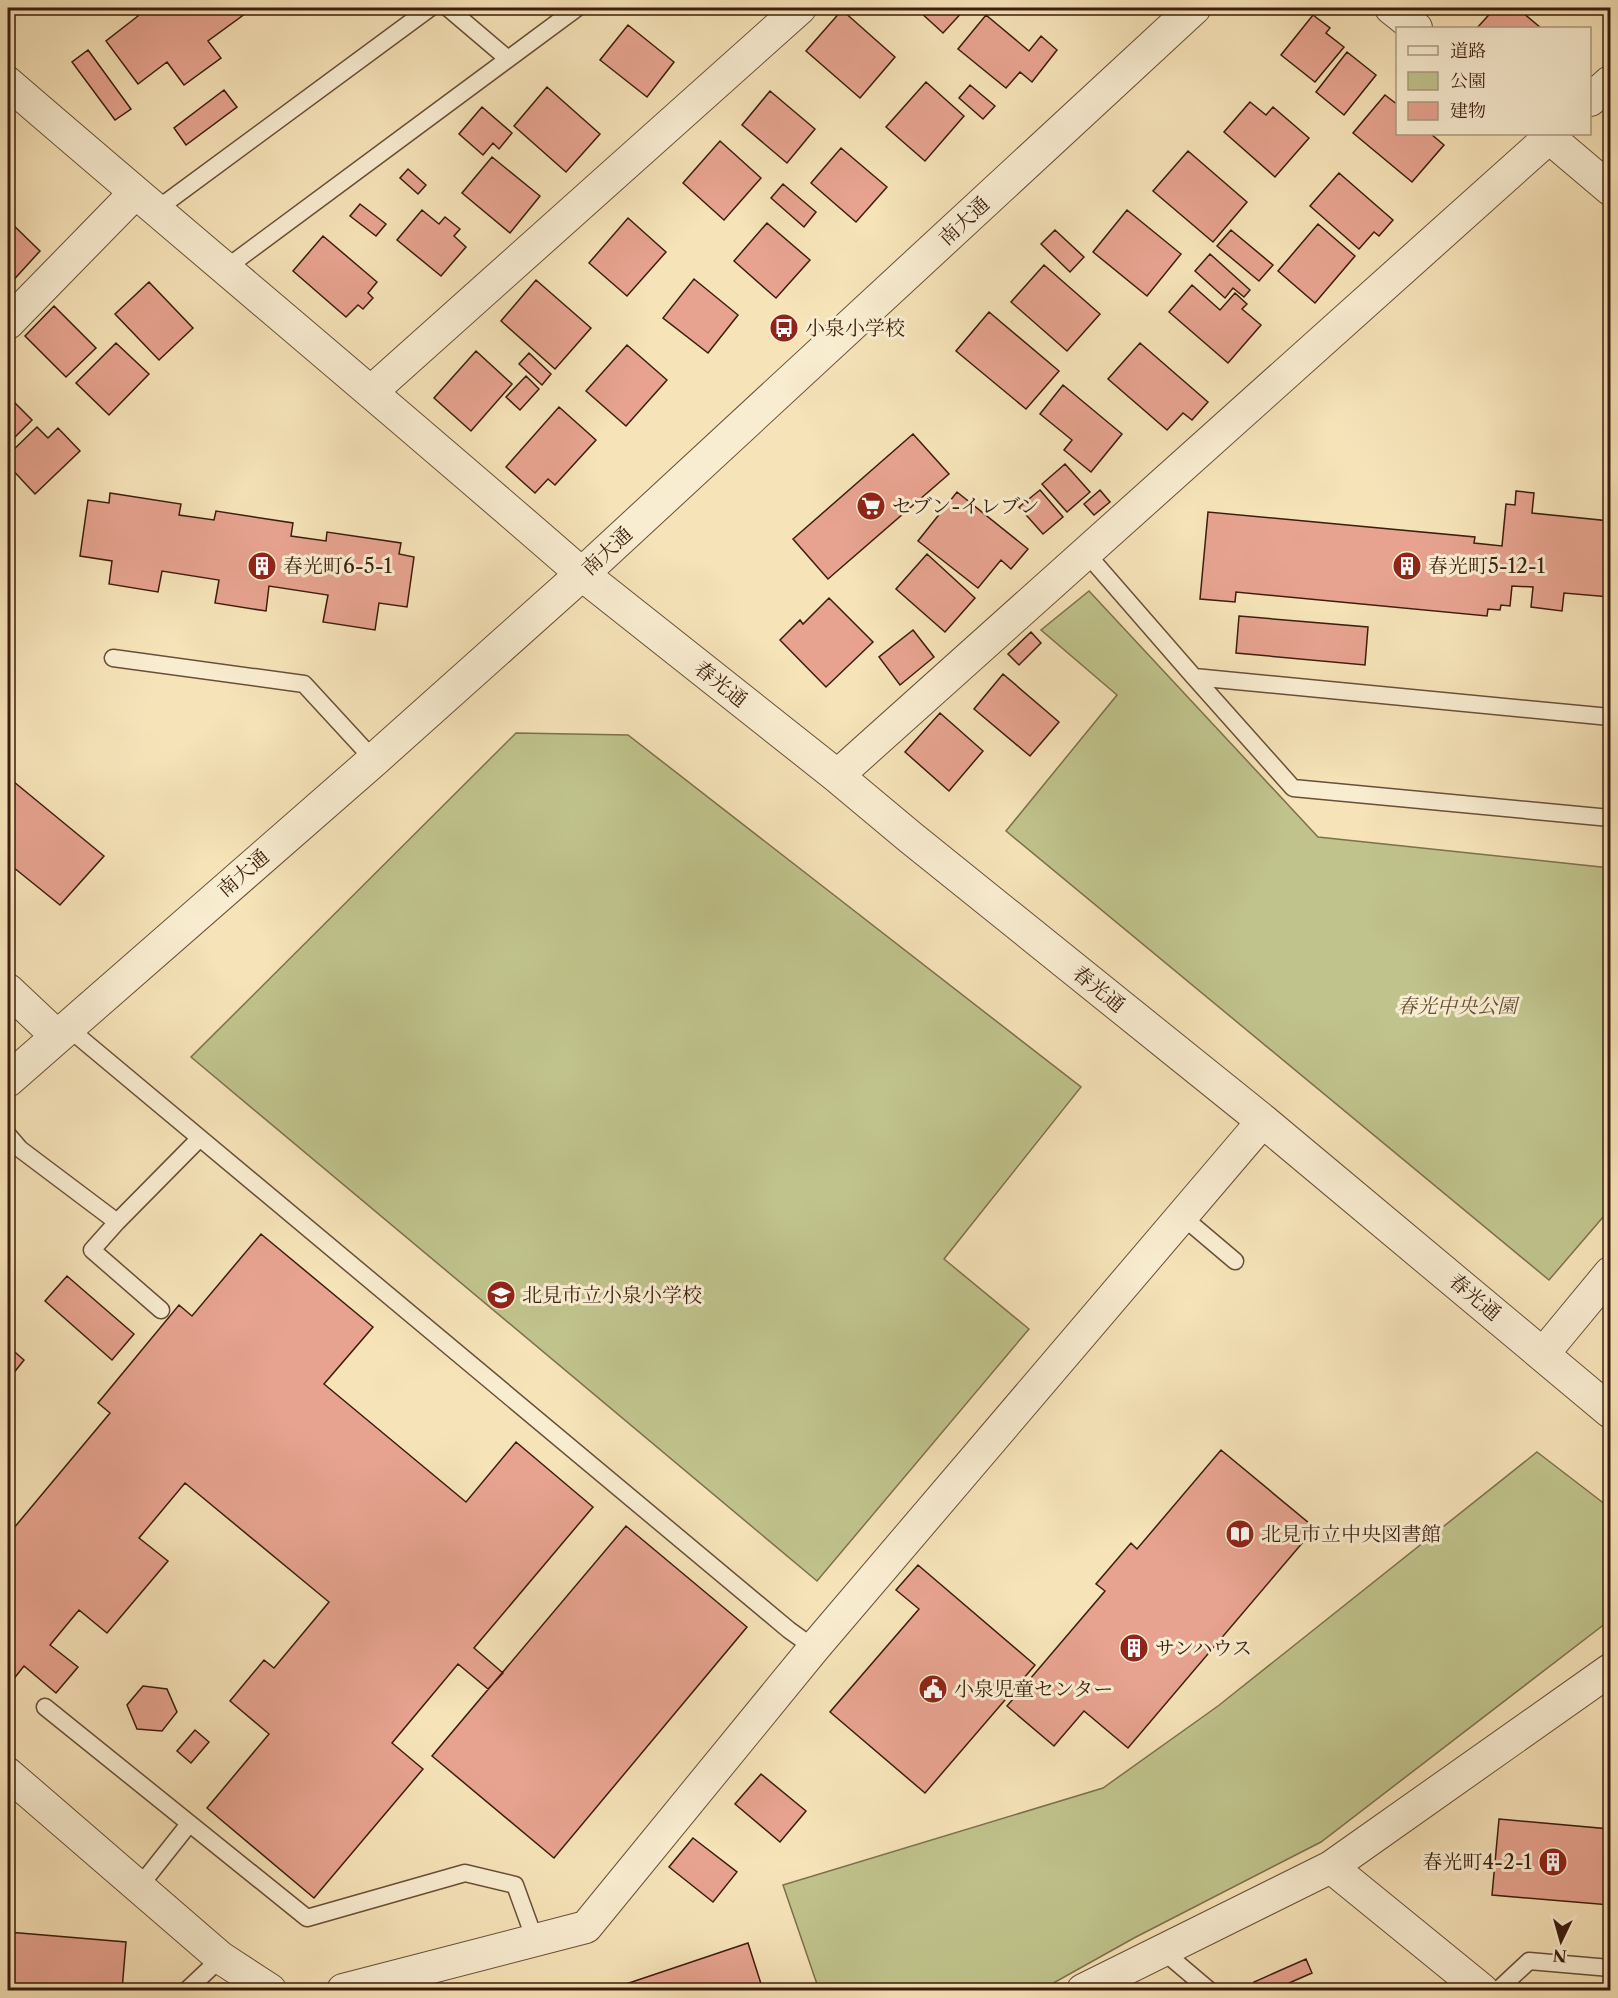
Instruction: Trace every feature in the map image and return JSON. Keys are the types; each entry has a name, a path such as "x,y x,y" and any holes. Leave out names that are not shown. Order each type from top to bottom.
{"street":[{"path":"372,391 800,8"},
{"name":"南大通","path":"8,1080 374,760 582,574 1194,8"},
{"path":"1391,8 1415,27"},
{"path":"1591,99 1611,82"},
{"path":"8,83 372,391 582,574"},
{"path":"837,776 1549,135 1611,189"},
{"path":"8,323 146,202"},
{"name":"春光通","path":"582,574 837,776 1263,1121 1611,1411"},
{"path":"8,990 62,1031"},
{"path":"343,1990 586,1927 814,1648 1263,1121"},
{"path":"1543,1354 1611,1273"},
{"path":"1083,1990 1331,1867 1611,1670"},
{"path":"8,1773 220,1958 270,1990"},
{"path":"1331,1867 1482,1990"}],"lane":[{"path":"146,202 430,8"},
{"path":"448,8 508,59"},
{"path":"226,268 577,8"},
{"path":"1086,552 1293,788 1611,818"},
{"path":"113,658 304,684 374,760"},
{"path":"1194,677 1611,717"},
{"path":"62,1031 200,1138 789,1630 814,1648"},
{"path":"8,1135 20,1149 117,1222"},
{"path":"161,1310 92,1250 200,1138"},
{"path":"1183,1217 1235,1261"},
{"path":"45,1707 307,1918 465,1873 516,1885 535,1940"},
{"path":"139,1887 189,1824"},
{"path":"1163,1951 1209,1990"},
{"path":"187,1990 220,1958"},
{"path":"1498,1990 1529,1961 1611,1968"}],"green space":[{"name":"春光中央公園","path":"1089,591 1318,837 1610,868 1610,1209 1549,1280 1006,831 1117,695 1041,630"},
{"path":"516,733 628,735 1081,1087 944,1259 1029,1329 817,1581 191,1057"},
{"path":"1537,1452 1610,1508 1610,1620 1321,1842 1134,1938 1041,1990 819,1990 783,1885 1103,1788 1218,1706"}],"building":[{"path":"139,8 253,8 208,41 221,58 184,85 167,62 138,84 106,41 138,16 134,11"},
{"path":"922,8 966,8 943,33 919,11"},
{"path":"1495,8 1517,8 1540,27 1478,27"},
{"path":"842,10 895,57 860,98 806,51"},
{"path":"986,15 1029,51 1041,36 1057,50 1032,82 1020,72 1006,88 958,49"},
{"path":"1313,15 1330,28 1326,33 1344,47 1315,82 1281,55"},
{"path":"628,25 674,62 647,97 600,60"},
{"path":"88,50 131,109 115,120 72,62"},
{"path":"1347,52 1376,75 1344,115 1316,92"},
{"path":"926,82 964,116 925,161 886,127"},
{"path":"970,85 995,106 983,119 959,98"},
{"path":"547,87 600,134 566,172 514,126"},
{"path":"224,90 237,107 186,145 174,128"},
{"path":"770,91 815,129 787,163 742,125"},
{"path":"1385,95 1396,103 1396,135 1432,135 1444,145 1412,182 1353,133"},
{"path":"1250,102 1266,115 1273,107 1309,138 1275,177 1224,132"},
{"path":"482,107 512,133 499,149 493,143 483,155 459,134"},
{"path":"720,141 761,178 724,220 683,183"},
{"path":"841,148 887,187 856,222 811,183"},
{"path":"1188,151 1247,202 1213,242 1153,191"},
{"path":"492,157 540,196 510,233 462,193"},
{"path":"408,169 426,185 418,194 400,178"},
{"path":"1339,173 1393,220 1379,236 1374,232 1359,249 1310,206"},
{"path":"783,184 816,212 804,227 771,198"},
{"path":"360,204 386,224 376,236 350,216"},
{"path":"422,210 439,224 445,217 460,229 454,236 466,247 441,276 397,240"},
{"path":"1127,210 1181,254 1147,296 1093,252"},
{"path":"628,218 666,252 627,296 589,263"},
{"path":"8,220 40,251 8,286"},
{"path":"767,223 810,260 776,298 734,261"},
{"path":"1318,224 1355,256 1315,303 1278,271"},
{"path":"1055,230 1084,257 1070,272 1041,244"},
{"path":"1231,230 1273,265 1259,281 1217,246"},
{"path":"323,236 377,282 368,293 373,298 363,309 358,305 346,317 293,271"},
{"path":"1210,254 1250,290 1244,297 1233,288 1225,298 1195,271"},
{"path":"1044,265 1100,314 1067,351 1011,302"},
{"path":"694,279 738,315 708,353 663,318"},
{"path":"536,280 591,328 555,369 501,321"},
{"path":"149,282 193,328 159,360 115,314"},
{"path":"1192,285 1220,310 1235,293 1247,304 1242,309 1261,325 1228,363 1169,312"},
{"path":"54,306 96,348 66,377 25,336"},
{"path":"989,312 1059,371 1026,409 956,351"},
{"path":"116,343 149,374 109,415 76,383"},
{"path":"1140,343 1208,402 1192,420 1183,413 1167,430 1108,379"},
{"path":"627,345 667,380 626,426 586,391"},
{"path":"476,351 512,384 471,431 434,398"},
{"path":"529,353 551,374 542,385 519,364"},
{"path":"526,376 539,389 520,410 506,397"},
{"path":"1063,385 1122,434 1091,472 1064,450 1072,440 1040,414"},
{"path":"8,396 32,420 8,444"},
{"path":"559,407 596,440 555,485 548,479 535,493 506,467"},
{"path":"37,427 48,438 58,428 80,451 35,494 8,465 8,455"},
{"name":"セブン-イレブン","path":"913,434 949,474 828,579 793,539"},
{"path":"1065,464 1090,492 1067,512 1042,484"},
{"path":"1040,490 1063,517 1043,534 1019,507"},
{"path":"1100,490 1110,502 1094,515 1084,504"},
{"name":"春光町5-12-1","path":"1516,491 1534,493 1532,513 1610,521 1610,597 1564,593 1562,611 1531,607 1533,587 1512,586 1510,606 1501,605 1500,610 1488,609 1487,616 1236,592 1235,602 1200,599 1208,512 1475,537 1474,543 1502,546 1506,504 1515,505"},
{"path":"957,492 1028,549 1011,569 1001,560 978,588 918,541"},
{"name":"春光町6-5-1","path":"110,493 181,504 179,515 214,520 216,511 293,523 291,536 326,541 327,532 401,543 399,554 414,557 407,607 379,603 375,630 323,622 328,595 269,586 266,611 215,603 219,580 162,571 158,592 109,584 112,561 80,556 88,500 109,503"},
{"path":"927,554 975,598 945,632 896,589"},
{"path":"829,598 873,642 826,687 780,640 800,620 803,624"},
{"path":"1239,616 1368,627 1365,665 1236,653"},
{"path":"913,630 934,657 900,685 879,657"},
{"path":"1031,632 1041,643 1019,665 1008,654"},
{"path":"1003,674 1059,722 1030,756 974,709"},
{"path":"940,713 983,751 949,791 905,752"},
{"path":"8,777 104,856 60,905 8,863"},
{"path":"261,1234 373,1327 324,1384 466,1502 516,1442 593,1507 474,1648 503,1673 488,1689 458,1664 392,1743 423,1769 314,1898 207,1808 269,1734 230,1701 264,1660 274,1668 329,1602 185,1483 139,1538 168,1561 107,1633 79,1610 50,1645 78,1667 56,1693 24,1666 8,1686 8,1535 110,1413 98,1403 179,1305 192,1316"},
{"path":"67,1276 134,1334 112,1360 45,1301"},
{"path":"8,1346 24,1360 8,1380"},
{"name":"サンハウス","path":"1221,1450 1315,1528 1128,1748 1084,1711 1054,1746 1007,1706 1105,1591 1096,1584 1131,1543 1137,1549"},
{"path":"626,1526 747,1627 554,1858 432,1756"},
{"name":"小泉児童センター","path":"918,1565 1035,1665 925,1793 830,1712 919,1609 896,1590"},
{"path":"143,1686 167,1689 177,1712 162,1731 137,1729 127,1705"},
{"path":"195,1730 209,1742 191,1763 177,1751"},
{"path":"761,1774 806,1811 780,1842 735,1804"},
{"name":"春光町4-2-1","path":"1499,1819 1610,1829 1610,1905 1492,1895"},
{"path":"693,1838 737,1872 713,1902 669,1867"},
{"path":"8,1932 126,1942 122,1990 8,1990"},
{"path":"748,1943 763,1990 625,1990 623,1985"},
{"path":"1306,1959 1312,1973 1273,1990 1258,1990 1254,1982"}],"place":[{"name":"小泉小学校","path":"784,328"},
{"name":"セブン-イレブン","path":"871,506"},
{"name":"春光町6-5-1","path":"262,566"},
{"name":"春光町5-12-1","path":"1407,566"},
{"name":"北見市立小泉小学校","path":"501,1295"},
{"name":"北見市立中央図書館","path":"1240,1534"},
{"name":"サンハウス","path":"1134,1648"},
{"name":"小泉児童センター","path":"933,1689"},
{"name":"春光町4-2-1","path":"1553,1862"}]}
